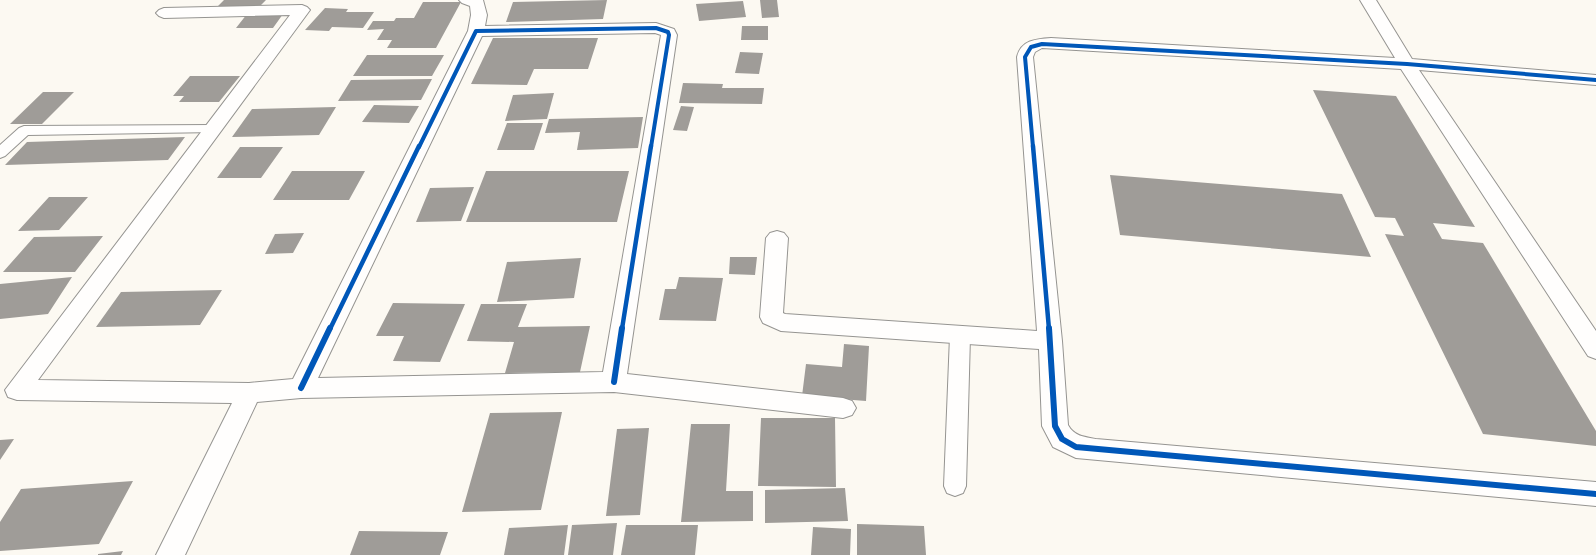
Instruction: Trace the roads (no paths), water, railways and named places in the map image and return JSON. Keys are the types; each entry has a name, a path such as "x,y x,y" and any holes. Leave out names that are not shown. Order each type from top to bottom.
{"street":[{"path":"301,388 476,31 479,15 477,3 467,0"},
{"path":"1368,0 1407,64 1596,350"},
{"path":"164,13 306,5"},
{"path":"306,5 18,390 249,393 301,388 614,382 843,408"},
{"path":"476,31 656,28 668,32 668,43 614,382"},
{"path":"1596,80 1407,64 1050,42 1031,46 1026,51 1025,57 1050,342 1055,426 1062,439 1076,447 1096,450 1596,494"},
{"path":"777,238 771,317 781,322 1050,342"},
{"path":"170,555 249,393"}],"lane":[{"path":"0,153 24,131 212,129"},
{"path":"955,486 960,336"}]}
